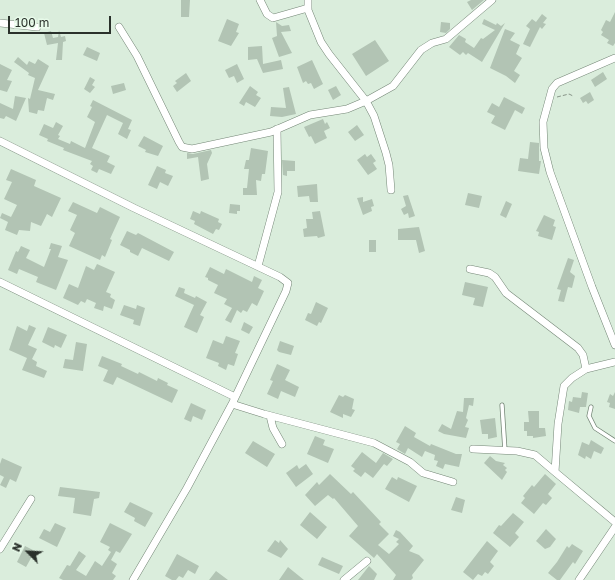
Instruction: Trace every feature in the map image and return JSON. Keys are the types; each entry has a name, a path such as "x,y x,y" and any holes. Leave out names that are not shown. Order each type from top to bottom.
{"street":[{"path":"260,0 267,14 273,18 308,8"},
{"path":"308,0 308,8 321,42 366,101 374,116 386,153 392,190"},
{"path":"119,27 137,56 182,147 192,149 277,129 310,115 346,109 366,101 393,86 421,50 432,43 446,39 492,0"},
{"path":"0,23 12,23 37,27"},
{"path":"615,58 557,82 552,89 548,102 543,130 548,166 592,287 615,345"},
{"path":"258,266 278,192 277,129"},
{"path":"0,142 141,212 258,266 286,280 288,286 232,404 187,488 133,580"},
{"path":"470,269 489,273 495,277 506,293 578,348 583,355 586,368"},
{"path":"0,282 235,397"},
{"path":"555,472 558,424 564,386 586,368 615,362"},
{"path":"232,404 270,416 374,443 410,462 423,473 453,482"},
{"path":"270,416 273,428 282,444"},
{"path":"473,449 535,455 615,522"},
{"path":"0,549 31,499"},
{"path":"579,580 615,527"},
{"path":"344,580 368,561"}],"lane":[{"path":"502,405 505,451"},
{"path":"590,407 589,416 596,428 615,441"}],"path":[{"path":"548,102 569,94 573,96"}],"building":[{"path":"181,0 190,0 189,17 181,17"},
{"path":"471,0 484,0 472,10 467,2"},
{"path":"615,12 615,43 613,46 607,43 609,40 601,35 603,32 601,30 606,20 610,22"},
{"path":"542,14 547,18 543,23 546,24 542,29 540,27 530,47 523,44 530,29 526,26 532,19 536,22"},
{"path":"227,19 239,24 236,32 239,33 231,46 218,41"},
{"path":"484,19 496,25 497,23 501,26 505,23 482,62 468,53 466,55 463,52 460,55 449,47 459,35 466,39 465,42 474,48 481,38 483,39 495,30 482,24"},
{"path":"276,22 282,26 289,25 291,31 281,32 292,53 279,57 272,38 277,36"},
{"path":"441,22 450,23 450,29 446,33 440,32"},
{"path":"505,29 515,33 510,40 520,45 516,54 522,58 514,71 520,75 515,83 506,76 490,68"},
{"path":"59,30 61,37 65,36 66,41 63,42 62,60 56,60 58,43 47,45 44,33 51,31 53,38 58,37"},
{"path":"375,40 389,61 366,76 352,54"},
{"path":"262,46 263,64 281,60 283,69 263,73 257,59 248,60 248,47"},
{"path":"87,47 100,53 97,61 83,55"},
{"path":"18,57 27,65 29,61 35,64 38,59 49,66 38,90 55,94 53,100 47,98 44,111 38,110 37,114 29,112 28,98 30,99 35,78 28,75 29,73 14,62"},
{"path":"312,60 323,84 314,89 311,83 308,84 306,81 303,83 297,67"},
{"path":"0,64 12,70 7,80 12,81 7,92 0,90"},
{"path":"237,64 244,79 237,83 234,76 229,78 225,70"},
{"path":"603,72 607,79 595,87 591,80"},
{"path":"186,73 191,81 177,92 173,86 177,83 175,81"},
{"path":"90,77 95,80 92,85 95,87 90,93 84,89"},
{"path":"124,83 126,90 113,94 111,86"},
{"path":"250,86 258,92 256,95 261,98 255,107 246,102 244,106 239,103"},
{"path":"336,86 341,95 333,100 328,90"},
{"path":"289,87 296,114 282,117 270,116 271,107 286,108 283,88"},
{"path":"590,92 594,100 588,104 586,101 583,103 580,98"},
{"path":"15,96 26,98 16,121 6,116 4,119 0,118 0,103 13,109"},
{"path":"504,97 525,108 522,114 515,110 505,130 491,123 495,116 487,112 492,103 499,107"},
{"path":"93,100 132,120 128,129 131,130 127,139 118,134 123,123 107,115 92,148 110,156 107,162 115,166 111,174 99,169 97,173 91,170 93,166 90,164 92,161 63,150 64,148 47,141 48,139 39,135 44,124 53,128 56,122 63,126 58,135 60,136 58,139 70,144 71,141 85,148 95,122 87,117 92,107 90,106"},
{"path":"323,119 325,124 327,122 330,128 324,131 327,138 315,144 311,136 309,137 304,127"},
{"path":"357,125 364,135 355,141 348,132"},
{"path":"144,136 163,146 158,156 145,152 146,150 138,146"},
{"path":"530,142 539,143 539,161 541,161 539,174 518,171 520,158 528,159"},
{"path":"251,148 268,151 265,174 262,174 261,181 256,180 257,195 243,195 243,188 247,188 249,169 244,169 246,160 249,160"},
{"path":"211,150 212,153 207,164 209,179 201,181 198,157 187,159 187,153 193,154"},
{"path":"365,154 367,157 371,154 376,161 373,163 377,169 368,175 357,160"},
{"path":"282,160 295,161 295,171 287,171 287,176 283,175"},
{"path":"157,166 166,170 165,173 173,176 168,186 160,182 157,189 148,185"},
{"path":"11,169 36,180 34,186 61,198 52,217 47,214 41,226 31,222 30,231 19,230 17,235 5,230 8,222 0,218 2,213 11,217 17,205 4,199 12,182 6,180"},
{"path":"317,184 318,202 310,202 309,196 298,197 297,186"},
{"path":"468,193 482,196 479,208 465,205"},
{"path":"408,195 415,216 409,218 408,213 404,215 401,209 406,206 403,196"},
{"path":"363,197 363,202 372,199 374,206 371,207 372,211 363,215 357,198"},
{"path":"506,201 512,204 506,218 500,215"},
{"path":"73,202 97,213 100,207 120,217 110,239 112,240 105,257 102,255 100,260 69,246 75,233 70,230 77,215 68,211"},
{"path":"230,204 240,205 240,211 237,211 237,214 229,213"},
{"path":"193,211 200,214 201,211 219,219 218,222 222,224 219,230 216,229 213,234 194,224 195,221 190,219"},
{"path":"320,211 325,236 318,238 317,236 304,237 303,229 307,228 306,219 313,219 312,212"},
{"path":"544,215 555,220 553,226 556,227 552,240 538,236 539,232 536,231"},
{"path":"419,227 425,251 419,253 416,240 398,240 398,229"},
{"path":"127,231 136,235 138,233 174,252 169,261 142,248 138,256 120,245"},
{"path":"369,240 376,240 376,252 369,252"},
{"path":"51,243 62,246 58,257 68,260 56,290 36,282 38,277 19,269 17,274 8,270 16,251 18,252 21,246 30,250 26,258 44,267 51,249 49,249"},
{"path":"568,258 574,260 570,272 575,276 572,288 568,287 564,302 558,301 561,290 557,289"},
{"path":"97,264 115,272 106,292 111,294 110,297 115,300 112,309 104,306 103,311 94,308 96,303 87,299 85,303 81,301 78,305 63,298 69,284 78,288 86,266 94,270"},
{"path":"210,267 224,274 226,269 252,282 254,276 262,280 258,288 264,291 257,306 252,303 247,312 243,310 241,313 237,310 231,323 225,320 232,308 224,304 227,299 214,293 218,285 205,277"},
{"path":"465,282 488,287 483,307 473,305 475,298 462,295"},
{"path":"179,287 185,289 184,293 195,298 196,296 207,302 200,315 204,317 197,333 184,327 194,305 175,296"},
{"path":"316,302 328,308 321,323 319,322 317,326 305,320 308,313 311,314"},
{"path":"124,305 136,309 137,305 145,308 140,326 133,324 134,320 120,315"},
{"path":"244,322 253,327 249,334 241,330"},
{"path":"29,325 36,328 28,345 37,349 32,359 37,362 36,366 47,371 44,378 22,370 27,358 9,350 17,326 27,331"},
{"path":"48,327 67,335 61,348 55,345 54,348 42,342"},
{"path":"226,336 240,341 235,353 238,354 234,366 228,364 226,370 218,366 219,363 206,358 213,340 223,344"},
{"path":"280,341 294,346 291,355 279,352 277,350"},
{"path":"76,342 87,344 83,371 63,368 65,359 73,360"},
{"path":"102,356 122,364 121,366 138,374 139,372 157,381 158,378 168,383 167,385 178,390 172,403 117,377 113,385 103,381 108,370 98,366"},
{"path":"277,364 290,370 285,380 299,387 295,397 281,391 278,399 267,394 273,381 270,380"},
{"path":"582,392 588,393 586,407 580,407 579,413 568,410 569,401 572,402 573,397 581,398"},
{"path":"615,392 615,409 609,407 610,403 607,402 610,394 613,396"},
{"path":"339,395 343,397 345,395 354,399 352,409 355,410 351,417 343,414 343,418 330,412"},
{"path":"464,398 474,398 473,406 469,405 466,418 468,420 465,427 469,428 466,438 444,434 438,431 442,424 451,429 457,411 463,412"},
{"path":"191,403 206,410 202,420 193,416 191,422 184,419"},
{"path":"528,411 539,411 539,428 545,428 546,436 533,438 533,436 527,436 527,431 524,431 524,422 529,422"},
{"path":"495,418 497,437 488,439 488,434 482,434 480,420"},
{"path":"405,426 416,433 414,437 430,446 431,444 456,454 462,454 459,467 445,464 443,469 436,466 438,461 434,460 435,455 425,451 422,457 408,448 405,454 397,449 400,444 396,442"},
{"path":"315,436 325,440 323,445 334,449 328,463 307,454"},
{"path":"591,440 604,448 601,454 594,451 591,459 586,456 585,459 578,455 582,442 589,445"},
{"path":"253,441 275,454 267,467 245,453"},
{"path":"362,452 376,463 383,453 393,459 387,466 384,464 373,478 365,472 361,477 353,471 355,469 351,466"},
{"path":"490,456 496,461 505,463 503,465 507,468 505,470 507,472 502,480 484,463"},
{"path":"2,458 22,467 16,482 10,479 6,488 0,485 4,477 0,475 0,464"},
{"path":"306,464 313,474 296,487 286,473 297,465 299,469"},
{"path":"330,474 351,494 353,492 381,522 379,524 389,534 378,545 389,554 399,544 396,542 399,539 393,536 396,530 400,532 413,546 409,551 419,555 424,560 412,575 413,578 411,580 393,580 396,575 377,554 374,558 349,536 358,526 334,498 333,499 328,495 315,506 305,495 317,482 319,485"},
{"path":"545,474 556,484 548,494 552,498 546,505 543,503 534,514 521,503 525,498 523,496 532,485 534,487"},
{"path":"392,477 397,480 398,477 417,486 409,502 385,489"},
{"path":"60,487 100,492 99,498 94,499 91,516 73,513 75,498 58,496"},
{"path":"456,497 465,500 462,513 451,510"},
{"path":"130,502 153,513 145,527 134,521 135,518 124,512"},
{"path":"310,512 327,527 317,539 300,525"},
{"path":"513,513 524,522 515,533 519,537 510,547 493,533 499,525 501,526"},
{"path":"55,523 66,528 57,547 39,538 44,529 50,532"},
{"path":"110,523 132,534 120,553 116,551 111,560 117,564 112,573 116,576 113,580 63,580 59,578 67,565 70,566 79,551 86,556 76,570 86,576 95,561 102,566 111,552 108,550 110,547 100,542"},
{"path":"546,529 556,539 550,547 545,549 536,541"},
{"path":"275,540 279,543 280,540 288,549 281,558 267,551"},
{"path":"487,541 498,551 490,562 494,566 488,574 485,572 482,576 478,574 473,580 463,572"},
{"path":"572,544 583,551 575,564 573,562 560,580 557,580 548,573 567,546 569,548"},
{"path":"25,546 35,551 26,567 17,562"},
{"path":"177,554 199,566 195,574 188,570 183,578 179,576 176,580 172,580 165,576"},
{"path":"322,557 343,566 339,574 318,565"},
{"path":"369,566 377,574 374,580 358,580"},
{"path":"288,567 304,580 279,580"},
{"path":"216,571 228,580 209,580"}]}
